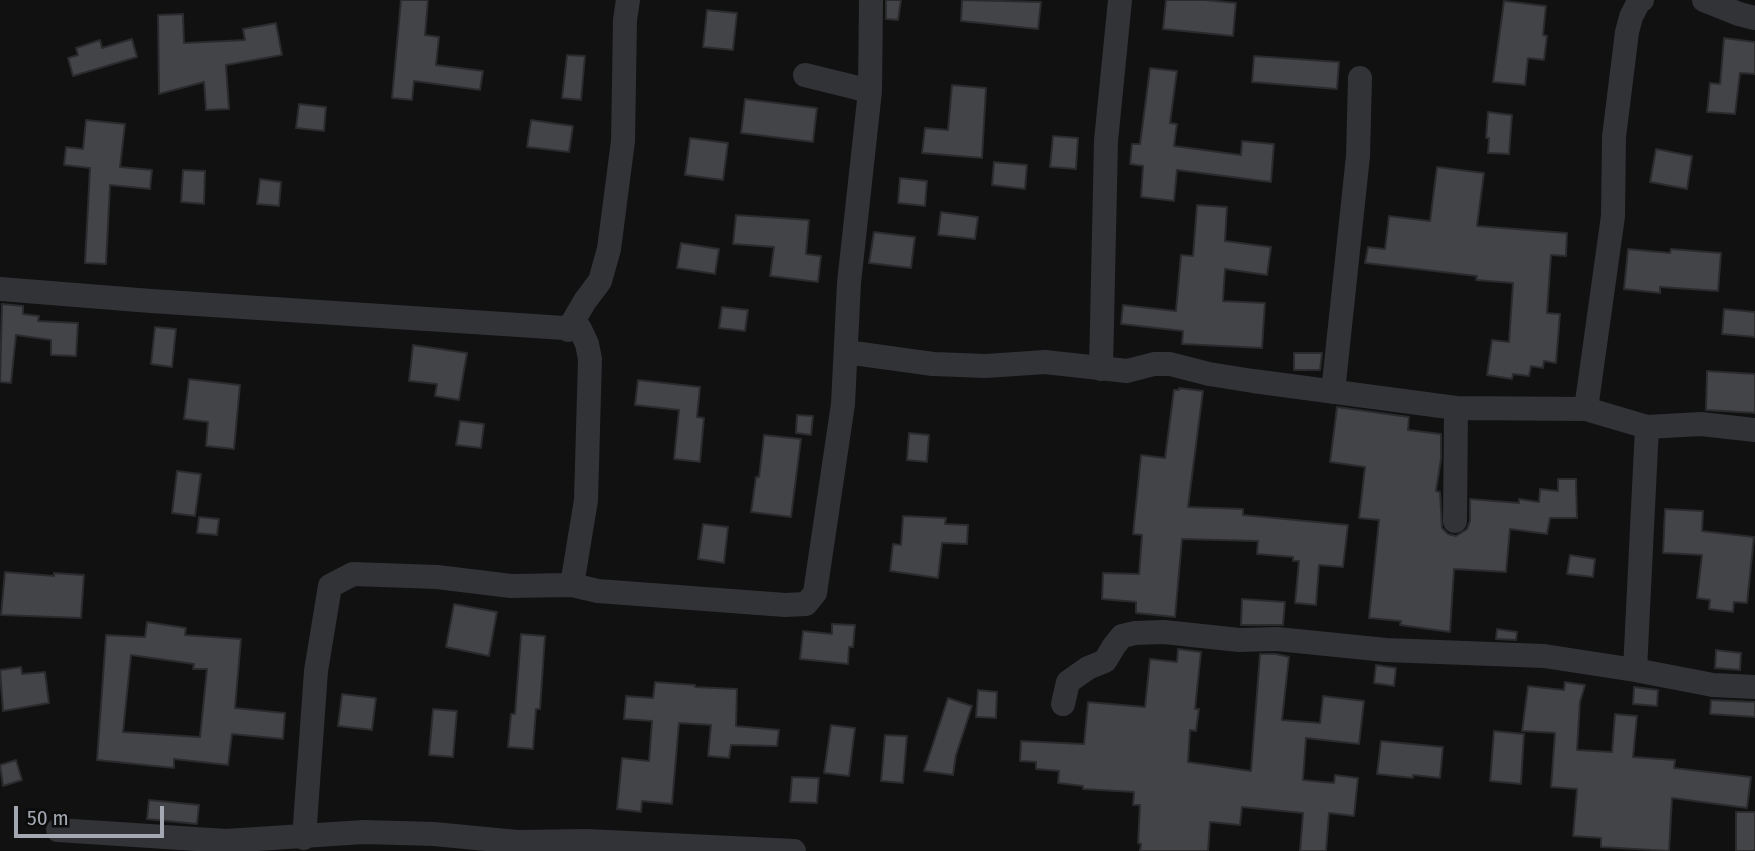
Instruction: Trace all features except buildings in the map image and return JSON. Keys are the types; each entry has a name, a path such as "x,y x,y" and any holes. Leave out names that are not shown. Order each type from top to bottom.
{"street":[{"path":"568,330 600,281 610,249 622,141 625,20 628,0"},
{"path":"304,838 316,671 330,586 353,574 437,577 511,586 572,585 598,591 785,605 806,604 814,593 844,404 849,283 870,91 871,0"},
{"path":"1101,369 1105,141 1120,0"},
{"path":"1586,409 1614,216 1614,137 1627,32 1637,3 1642,0"},
{"path":"1704,0 1755,18"},
{"path":"805,75 870,91"},
{"path":"1333,391 1357,156 1360,78"},
{"path":"0,289 151,302 580,329 590,359 586,500 572,585"},
{"path":"846,352 933,364 986,366 1045,362 1127,371 1154,364 1170,364 1209,374 1456,408 1586,409 1647,426 1701,424 1755,430"},
{"path":"1455,521 1456,408"},
{"path":"1635,670 1647,426"},
{"path":"1063,704 1068,682 1088,668 1105,661 1122,636 1164,632 1239,640 1277,639 1386,650 1544,656 1713,685 1755,687"},
{"path":"58,830 226,841 364,832 517,842 587,841 793,851"}]}
